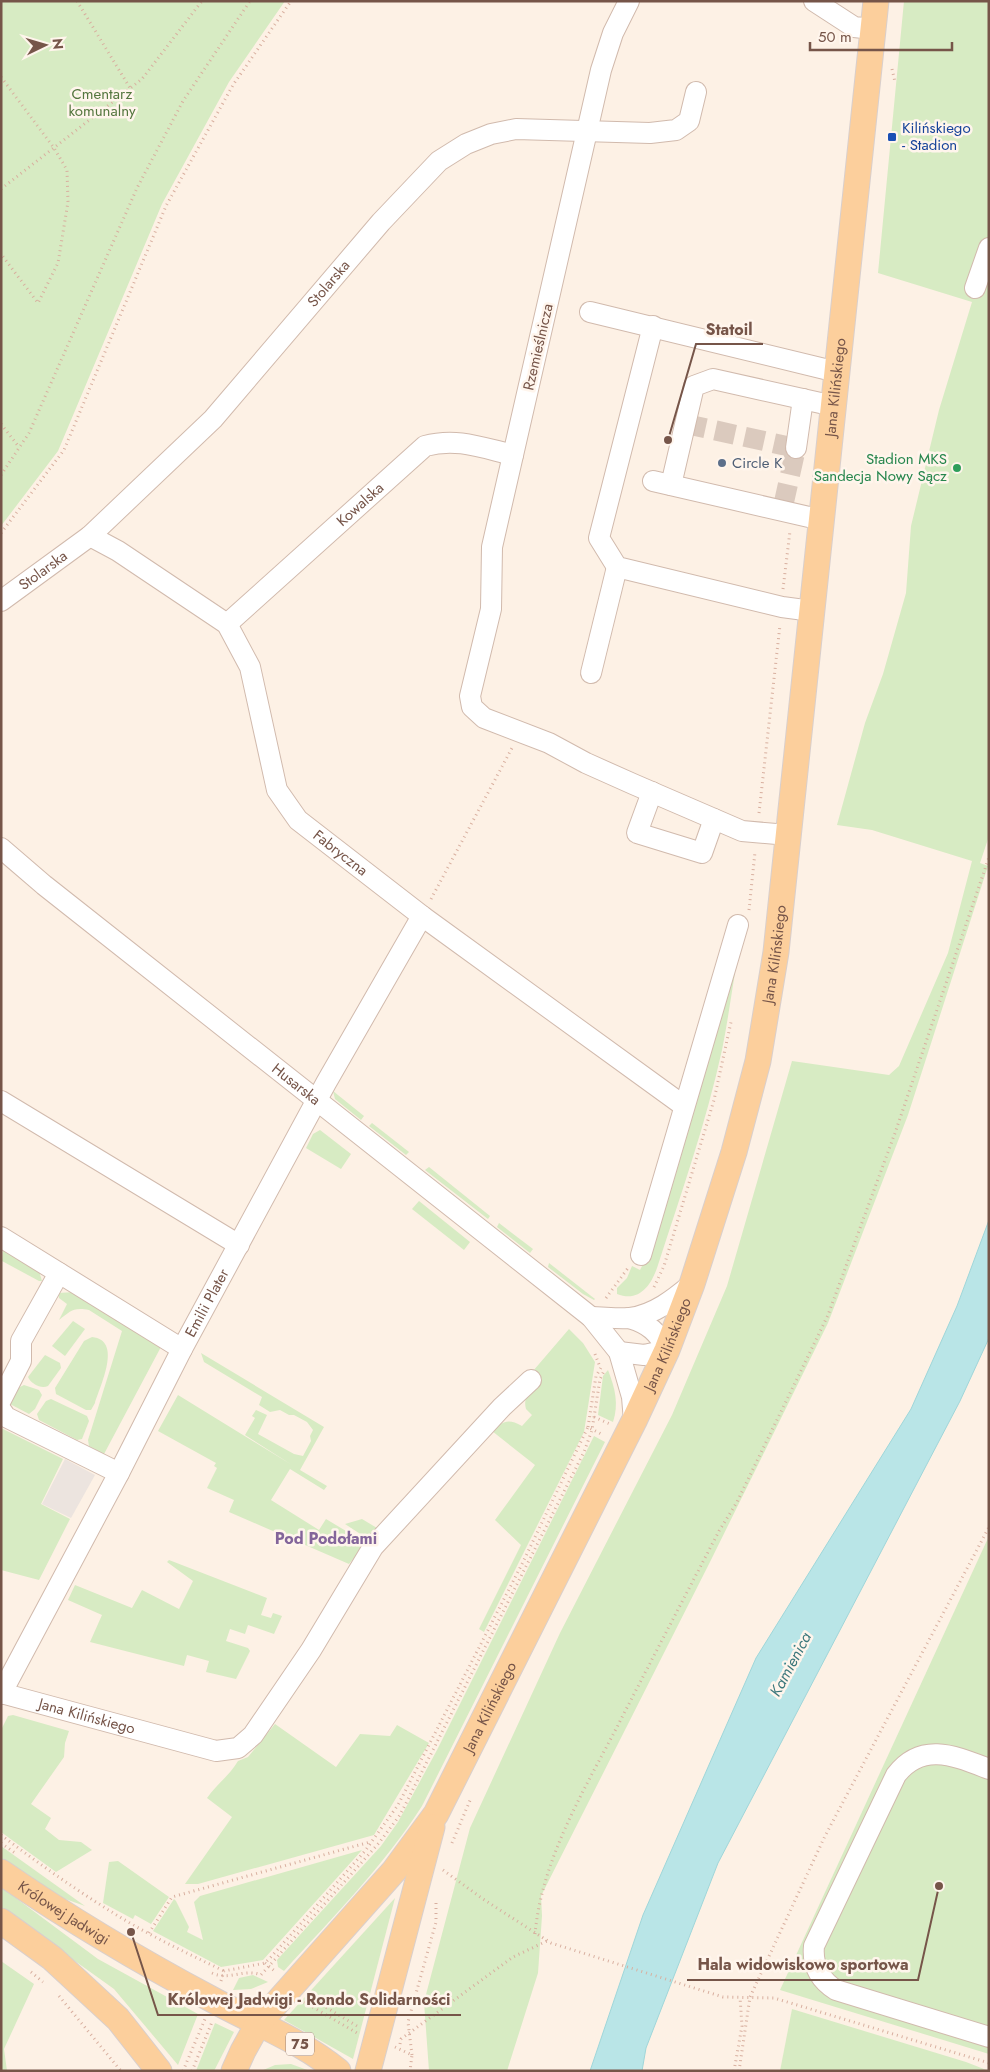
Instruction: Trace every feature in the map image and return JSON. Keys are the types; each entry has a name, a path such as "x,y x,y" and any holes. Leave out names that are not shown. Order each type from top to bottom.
{"main road":[{"name":"Jana Kilińskiego","path":"234,2071 243,2050 258,2024 394,1871 436,1814 623,1444 667,1350 692,1284 734,1152 758,1061 773,971 876,1"},
{"name":"Jana Kilińskiego","path":"368,2071 436,1814"},
{"name":"Królowej Jadwigi","path":"9,1863 58,1912 212,2012 258,2024"},
{"path":"1,1921 52,1958 118,2019 159,2071"},
{"name":"75","path":"258,2024 288,2037 316,2054 338,2071"}],"street":[{"path":"629,1 613,33 600,70 588,130 650,133 676,130 689,121 696,92"},
{"path":"814,1 854,27 873,29"},
{"name":"Stolarska","path":"1,601 90,536 213,419 381,222 439,161 466,144 491,134 516,129 588,130"},
{"name":"Rzemieślnicza","path":"520,732 484,718 472,706 470,696 491,609 492,547 580,157 588,130"},
{"path":"975,288 989,248"},
{"path":"590,312 837,372"},
{"path":"653,326 599,538 617,567 782,607 812,611"},
{"path":"822,520 662,483 686,424 694,386 713,379 834,406"},
{"path":"796,448 803,400"},
{"name":"Kowalska","path":"227,624 425,446 442,441 464,443 513,456"},
{"name":"Fabryczna","path":"90,536 118,551 227,624 250,666 277,790 298,820 422,916 684,1106"},
{"path":"591,672 617,567"},
{"path":"520,732 742,831 788,835"},
{"path":"652,792 637,833 702,853 714,819"},
{"name":"Husarska","path":"1,848 44,885 317,1099 590,1317 613,1357 632,1396 634,1421"},
{"name":"Emilii Plater","path":"1,1693 317,1099 422,916"},
{"path":"640,1256 738,925"},
{"path":"1,1101 239,1245"},
{"path":"1,1238 182,1350"},
{"path":"1,1400 21,1361 21,1341 59,1273"},
{"path":"590,1317 630,1318 657,1310 692,1284"},
{"path":"613,1357 644,1355 667,1350 653,1329 630,1318"},
{"name":"Jana Kilińskiego","path":"1,1693 216,1751 238,1748 254,1735 311,1650 373,1547 502,1407 531,1380"},
{"path":"1,1410 6,1417 119,1473"},
{"path":"989,1769 965,1760 939,1754 925,1754 913,1758 904,1765 896,1775 814,1946 812,1958 824,1982 836,1990 989,2037"}],"path":[{"path":"77,1 130,88"},
{"path":"1,189 142,80 202,1"},
{"path":"1,475 29,434 137,188 183,101 250,1"},
{"path":"1,533 64,450 166,206 233,85 291,1"},
{"path":"1,77 54,148 67,170 68,202 58,263 38,303 1,254"},
{"path":"1,424 20,447"},
{"path":"757,832 792,513"},
{"path":"422,916 520,732"},
{"path":"535,1934 537,1908 546,1874 583,1791 719,1531 737,1502 828,1315 895,1133 989,857"},
{"path":"606,1298 629,1266 640,1256"},
{"path":"654,1288 664,1266"},
{"path":"1,1835 116,1915 224,1972 265,1963 371,1842 398,1805 521,1566 588,1427 596,1376 600,1367 613,1357"},
{"path":"207,1970 222,1977 253,1972 261,1975 378,1843 400,1815 584,1452 592,1430 600,1379 613,1357"},
{"path":"588,1427 623,1444"},
{"path":"739,2071 750,1998 825,1836 989,1527"},
{"path":"149,1933 172,1897 371,1842"},
{"path":"1,1844 9,1863"},
{"path":"439,1879 441,1869 535,1934 550,1942 723,1996 774,1998 989,2063"},
{"path":"412,2055 408,2022 436,1922 436,1897"},
{"path":"107,1915 144,1937"},
{"path":"401,2039 513,1957 550,1942"},
{"path":"26,1968 49,1987"},
{"path":"192,2071 224,1972"},
{"path":"56,1993 121,2071"},
{"path":"734,2071 742,2026 740,1997"},
{"path":"301,2000 359,2034"},
{"path":"183,2071 212,2012"}],"shaded area":[{"path":"65,1459 95,1475 71,1518 42,1504"}],"green space":[{"name":"Cmentarz komunalny","path":"1,1 285,1 229,82 162,204 58,451 1,526"},
{"path":"904,1 989,1 989,836 980,863 988,866 908,1115 828,1323 710,1562 541,1896 542,1916 538,1973 507,2071 429,2071 424,2002 470,1828 560,1633 672,1415 727,1286 792,1061 889,1075 899,1066 948,953 972,861 872,830 837,825 865,723 883,674 906,593 911,526 939,410 972,302 878,273"},
{"path":"737,960 716,1077 693,1158 658,1265 652,1279 644,1290 632,1296 617,1294 617,1288 627,1278 632,1266 640,1270 643,1264"},
{"path":"333,1091 364,1116 361,1120 335,1099"},
{"path":"372,1123 409,1152 406,1155 369,1126"},
{"path":"320,1130 351,1154 341,1169 306,1148 313,1134"},
{"path":"429,1167 490,1216 488,1219 425,1170"},
{"path":"419,1201 470,1242 464,1250 412,1209"},
{"path":"499,1223 533,1249 530,1253 497,1227"},
{"path":"3,1249 39,1271 42,1281 2,1261"},
{"path":"549,1263 595,1299 583,1294 548,1267"},
{"path":"75,1292 162,1345 104,1454 89,1446 88,1440 122,1331 89,1310 75,1310 59,1320 67,1304 59,1298 58,1293"},
{"path":"73,1321 85,1329 65,1356 52,1346"},
{"path":"569,1329 583,1343 595,1362 584,1432 484,1632 479,1629 521,1545 495,1520 535,1465 492,1431 499,1425 509,1421 522,1426 532,1415 526,1409 527,1395 542,1379 533,1371"},
{"path":"92,1337 101,1340 106,1346 108,1355 107,1365 95,1403 91,1410 86,1410 56,1394 55,1388 84,1341"},
{"path":"201,1353 324,1427 300,1470 327,1486 324,1490 290,1469 271,1500 319,1530 326,1519 366,1543 349,1564 229,1512 234,1500 207,1488 217,1468 214,1466 216,1463 158,1431 178,1395 292,1465 245,1435 255,1418 252,1416 256,1410 267,1415 258,1434 294,1454 303,1456 311,1441 310,1436 313,1430 307,1422 280,1410 270,1412 259,1405 262,1397 204,1362"},
{"path":"45,1355 60,1363 61,1368 48,1386 42,1387 34,1384 28,1377"},
{"path":"608,1370 615,1396 616,1409 613,1422 598,1415 603,1376"},
{"path":"24,1385 39,1390 42,1395 35,1409 29,1414 10,1404 18,1388"},
{"path":"51,1399 87,1416 89,1421 82,1439 77,1440 39,1420 37,1414 46,1401"},
{"path":"1,1428 63,1459 41,1504 70,1519 39,1580 1,1570"},
{"path":"594,1436 605,1442 422,1806 374,1871 284,1971 278,1967 277,1960 381,1846 398,1822 437,1750"},
{"path":"362,1519 377,1528 368,1539 345,1524"},
{"path":"989,1536 989,2054 780,1990"},
{"path":"169,1560 267,1598 261,1615 271,1618 273,1613 282,1616 274,1634 248,1625 245,1634 230,1629 226,1641 248,1648 250,1651 236,1679 206,1672 209,1661 187,1655 184,1666 90,1642 102,1615 68,1600 75,1585 132,1608 142,1590 179,1609 193,1581 167,1562"},
{"path":"13,1715 69,1731 65,1743 64,1757 31,1804 51,1818 45,1829 59,1840 81,1842 92,1850 56,1872 1,1832 1,1730 8,1716"},
{"path":"275,1724 336,1767 360,1734 390,1736 397,1725 429,1743 374,1835 198,1884 185,1884 232,1817 207,1798 238,1761 248,1757"},
{"path":"1,1846 85,1906 51,1894 1,1858"},
{"path":"362,1850 263,1960 221,1967 153,1931 174,1899 189,1927 187,1932 203,1940 194,1902 200,1896"},
{"path":"118,1861 169,1897 151,1924 135,1915 133,1919 103,1903 109,1862"},
{"path":"1,1887 98,1959 198,2014 178,2065 114,1989 1,1908"},
{"path":"395,1898 353,2059 284,2020"},
{"path":"1,1961 34,1984 4,2049 7,2071 1,2071"},
{"path":"253,1975 268,1982 251,1989 233,1990 239,1978"},
{"path":"792,2009 966,2062 989,2071 780,2071"},
{"path":"215,2023 234,2032 214,2071 196,2071"},
{"path":"291,2064 310,2071 261,2071 275,2065"}],"water":[{"name":"Kamienica","path":"989,1220 989,1338 960,1401 718,1863 646,2048 642,2071 590,2071 643,1915 756,1658 911,1409 957,1306"}],"tunnel":[{"path":"686,424 796,448 782,511"}],"place":[{"name":"Kilińskiego - Stadion","path":"892,137"},
{"name":"Statoil","path":"668,440"},
{"name":"Circle K","path":"722,463"},
{"name":"Stadion MKS Sandecja Nowy Sącz","path":"957,468"},
{"name":"Hala widowiskowo sportowa","path":"939,1886"},
{"name":"Królowej Jadwigi - Rondo Solidarności","path":"131,1932"}],"district":[{"name":"Pod Podołami","path":"326,1538"}]}
